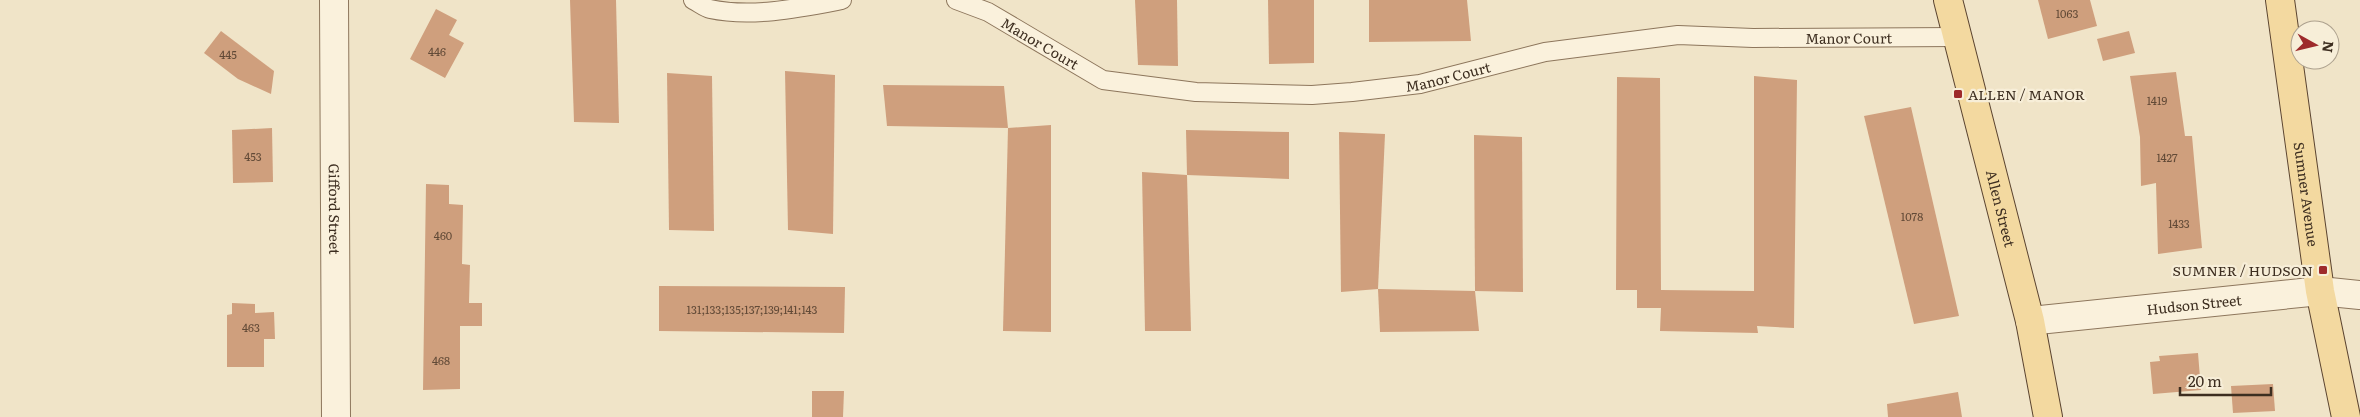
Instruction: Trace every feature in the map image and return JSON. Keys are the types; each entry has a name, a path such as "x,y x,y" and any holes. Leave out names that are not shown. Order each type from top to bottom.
{"main road":[{"name":"Allen Street","path":"1948,0 2030,321 2048,417"},
{"name":"Sumner Avenue","path":"2280,0 2320,291 2346,417"}],"street":[{"name":"Gifford Street","path":"334,0 336,417"},
{"name":"Hudson Street","path":"2030,321 2320,291 2360,295"}],"lane":[{"path":"693,0 708,9 739,12 810,6 842,0"},
{"name":"Manor Court","path":"956,0 988,12 1103,80 1196,92 1312,95 1362,91 1420,84 1544,52 1678,35 1753,38 1958,37"}],"building":[{"path":"570,0 616,0 619,123 574,122"},
{"path":"1135,0 1177,0 1178,66 1138,65"},
{"path":"1268,0 1314,0 1314,63 1269,64"},
{"path":"1369,0 1467,0 1471,41 1369,42"},
{"path":"2038,0 2090,0 2097,26 2048,39"},
{"path":"436,9 457,20 449,35 464,43 445,78 410,59"},
{"path":"221,31 274,71 271,94 238,79 204,53"},
{"path":"2129,31 2135,53 2103,61 2097,39"},
{"path":"785,71 835,75 833,234 788,230"},
{"path":"2176,72 2185,136 2192,136 2202,248 2158,254 2156,183 2141,186 2140,137 2130,76"},
{"path":"667,73 712,76 714,231 669,230"},
{"path":"1754,76 1797,80 1794,328 1757,326 1758,333 1660,331 1661,308 1637,308 1637,290 1616,290 1617,77 1660,78 1661,294 1661,290 1754,291"},
{"path":"883,85 1004,86 1008,128 887,126"},
{"path":"1911,107 1959,316 1914,324 1864,116"},
{"path":"1051,125 1051,332 1003,331 1008,128"},
{"path":"272,128 273,182 233,183 232,130"},
{"path":"1186,130 1289,132 1289,179 1187,175"},
{"path":"1339,132 1385,134 1378,289 1341,292"},
{"path":"1474,135 1522,137 1523,292 1475,291"},
{"path":"1142,172 1187,175 1191,331 1145,331"},
{"path":"426,184 449,185 449,204 463,205 462,264 470,265 469,303 482,303 482,326 460,326 460,389 423,390"},
{"path":"659,286 845,287 844,333 659,331"},
{"path":"1378,289 1475,291 1479,331 1380,332"},
{"path":"232,303 255,304 255,313 274,312 275,339 264,339 264,367 227,367 227,315 232,314"},
{"path":"2198,353 2201,390 2153,394 2150,362 2160,361 2159,356"},
{"path":"2273,384 2275,411 2233,413 2231,386"},
{"path":"812,391 844,391 843,417 812,417"},
{"path":"1958,392 1962,417 1888,417 1887,404"}],"place":[{"name":"ALLEN / MANOR","path":"1958,94"},
{"name":"SUMNER / HUDSON","path":"2323,270"}]}
